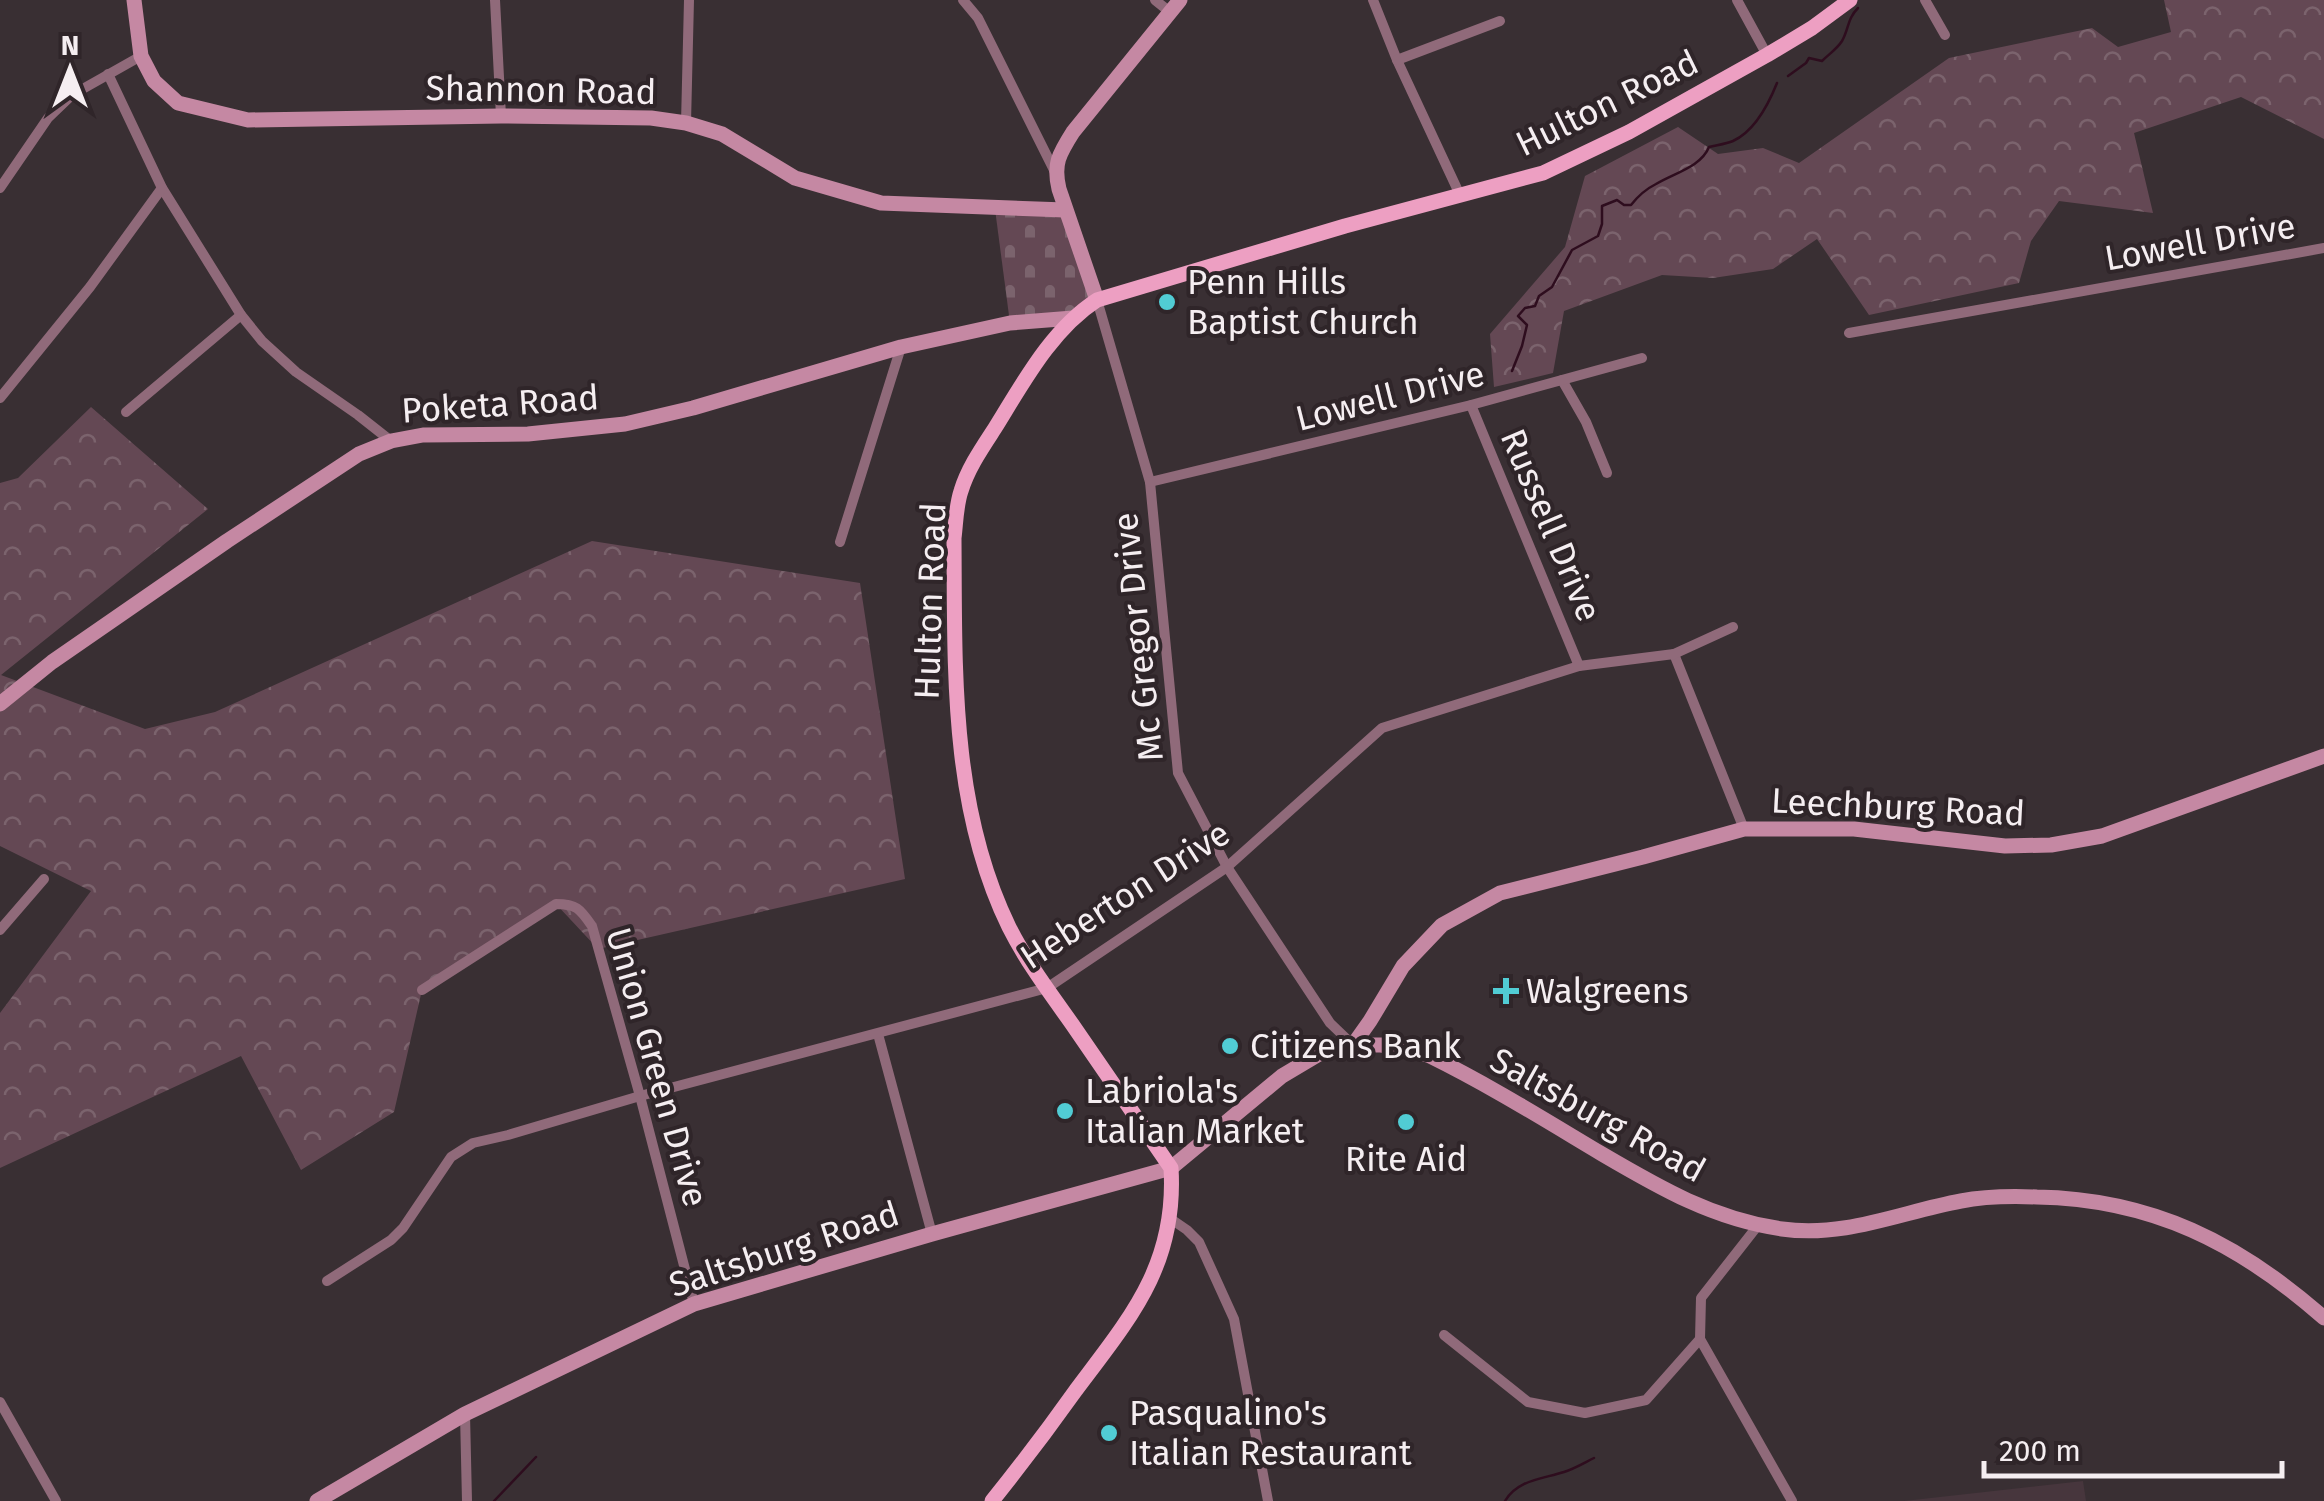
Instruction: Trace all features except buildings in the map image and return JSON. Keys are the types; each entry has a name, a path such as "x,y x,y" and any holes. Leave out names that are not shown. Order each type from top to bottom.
{"main road":[{"name":"Hulton Road","path":"1171,1168 1046,988 1011,930 984,865 960,751 956,712 956,512 961,490 976,459 1050,344 1072,318 1097,300 1345,226 1517,181 1570,161 1767,55 1850,0"},
{"path":"992,1501 1136,1309 1154,1276 1171,1220 1171,1168"}],"street":[{"name":"Shannon Road","path":"134,0 141,56 154,81 178,103 214,114 248,120 650,118 722,134 795,178 880,203 1065,210"},
{"path":"494,0 501,116"},
{"path":"686,123 689,0"},
{"path":"963,0 978,18 1055,173 1097,300"},
{"path":"1055,173 1061,151 1073,132 1175,6 1155,0"},
{"path":"1373,0 1460,196"},
{"path":"1737,0 1767,55"},
{"path":"1925,0 1945,36"},
{"path":"1397,60 1500,20"},
{"path":"0,188 48,118 72,94 141,56"},
{"path":"108,74 162,188 241,315 296,372 390,441"},
{"path":"0,398 79,301 162,188"},
{"name":"Lowell Drive","path":"1849,333 2324,248"},
{"name":"Mc Gregor Drive","path":"1097,300 1150,482 1178,772 1227,867 1330,1023 1353,1045"},
{"path":"126,412 241,315"},
{"name":"Poketa Road","path":"0,704 52,662 226,541 360,454 390,441 423,435 528,434 624,424 693,408 900,347 1010,323 1072,318"},
{"path":"840,542 900,347"},
{"name":"Lowell Drive","path":"1150,482 1471,406 1642,358"},
{"path":"1562,380 1586,422 1607,473"},
{"name":"Russell Drive","path":"1471,406 1579,666"},
{"name":"Heberton Drive","path":"327,1281 391,1240 451,1157 473,1144 1046,988 1227,867 1382,728 1579,666 1674,654 1734,627"},
{"path":"1674,654 1744,828"},
{"name":"Leechburg Road","path":"1353,1045 1403,966 1442,925 1500,893 1744,828 1854,829 2005,846 2051,845 2102,836 2324,756"},
{"path":"0,930 44,879"},
{"name":"Union Green Drive","path":"422,990 556,904 580,909 592,926 694,1304"},
{"path":"878,1034 932,1234"},
{"name":"Saltsburg Road","path":"328,1498 465,1414 694,1304 1171,1168 1282,1076 1319,1054 1353,1045 1381,1044 1430,1056 1673,1195 1723,1214 1784,1229 1837,1230 1961,1201 2000,1197 2104,1202 2162,1218 2204,1236 2254,1263 2324,1318"},
{"path":"1171,1220 1199,1242 1234,1318 1268,1501"},
{"path":"1759,1224 1702,1298 1700,1339 1792,1501"},
{"path":"1444,1334 1528,1402 1585,1414 1646,1400 1700,1339"},
{"path":"0,1402 56,1501"},
{"path":"465,1414 467,1501"}],"shaded area":[{"path":"2083,1481 2086,1501 1904,1501"}],"green space":[{"path":"2164,0 2324,0 2324,139 2241,97 2134,133 2153,213 2059,201 2031,241 2019,283 1869,315 1817,239 1773,269 1713,278 1662,275 1564,311 1553,373 1494,387 1490,334 1565,247 1585,176 1678,127 1718,154 1763,148 1799,163 1949,58 2092,28 2118,47 2171,32"},
{"path":"995,209 1065,210 1097,300 1073,318 1010,323"},
{"path":"91,407 208,509 1,675 145,729 215,712 592,541 860,583 905,879 598,949 556,904 422,990 394,1112 301,1170 241,1056 0,1168 0,1013 91,891 0,846 0,483 18,478"}],"waterway":[{"path":"1788,76 1809,58 1822,61 1835,49 1858,8"},
{"path":"1512,371 1527,325 1518,316 1525,308 1535,306 1539,296 1552,287 1572,250 1598,236 1602,206 1617,200 1631,205 1649,188 1693,165 1709,147 1741,136 1760,116 1777,83"},
{"path":"494,1501 536,1457"},
{"path":"1505,1501 1523,1484 1568,1471 1594,1458"}],"place":[{"name":"Penn Hills Baptist Church","path":"1167,302"},
{"name":"Walgreens","path":"1506,991"},
{"name":"Citizens Bank","path":"1230,1046"},
{"name":"Labriola's Italian Market","path":"1065,1111"},
{"name":"Rite Aid","path":"1406,1122"},
{"name":"Pasqualino's Italian Restaurant","path":"1109,1433"}]}
